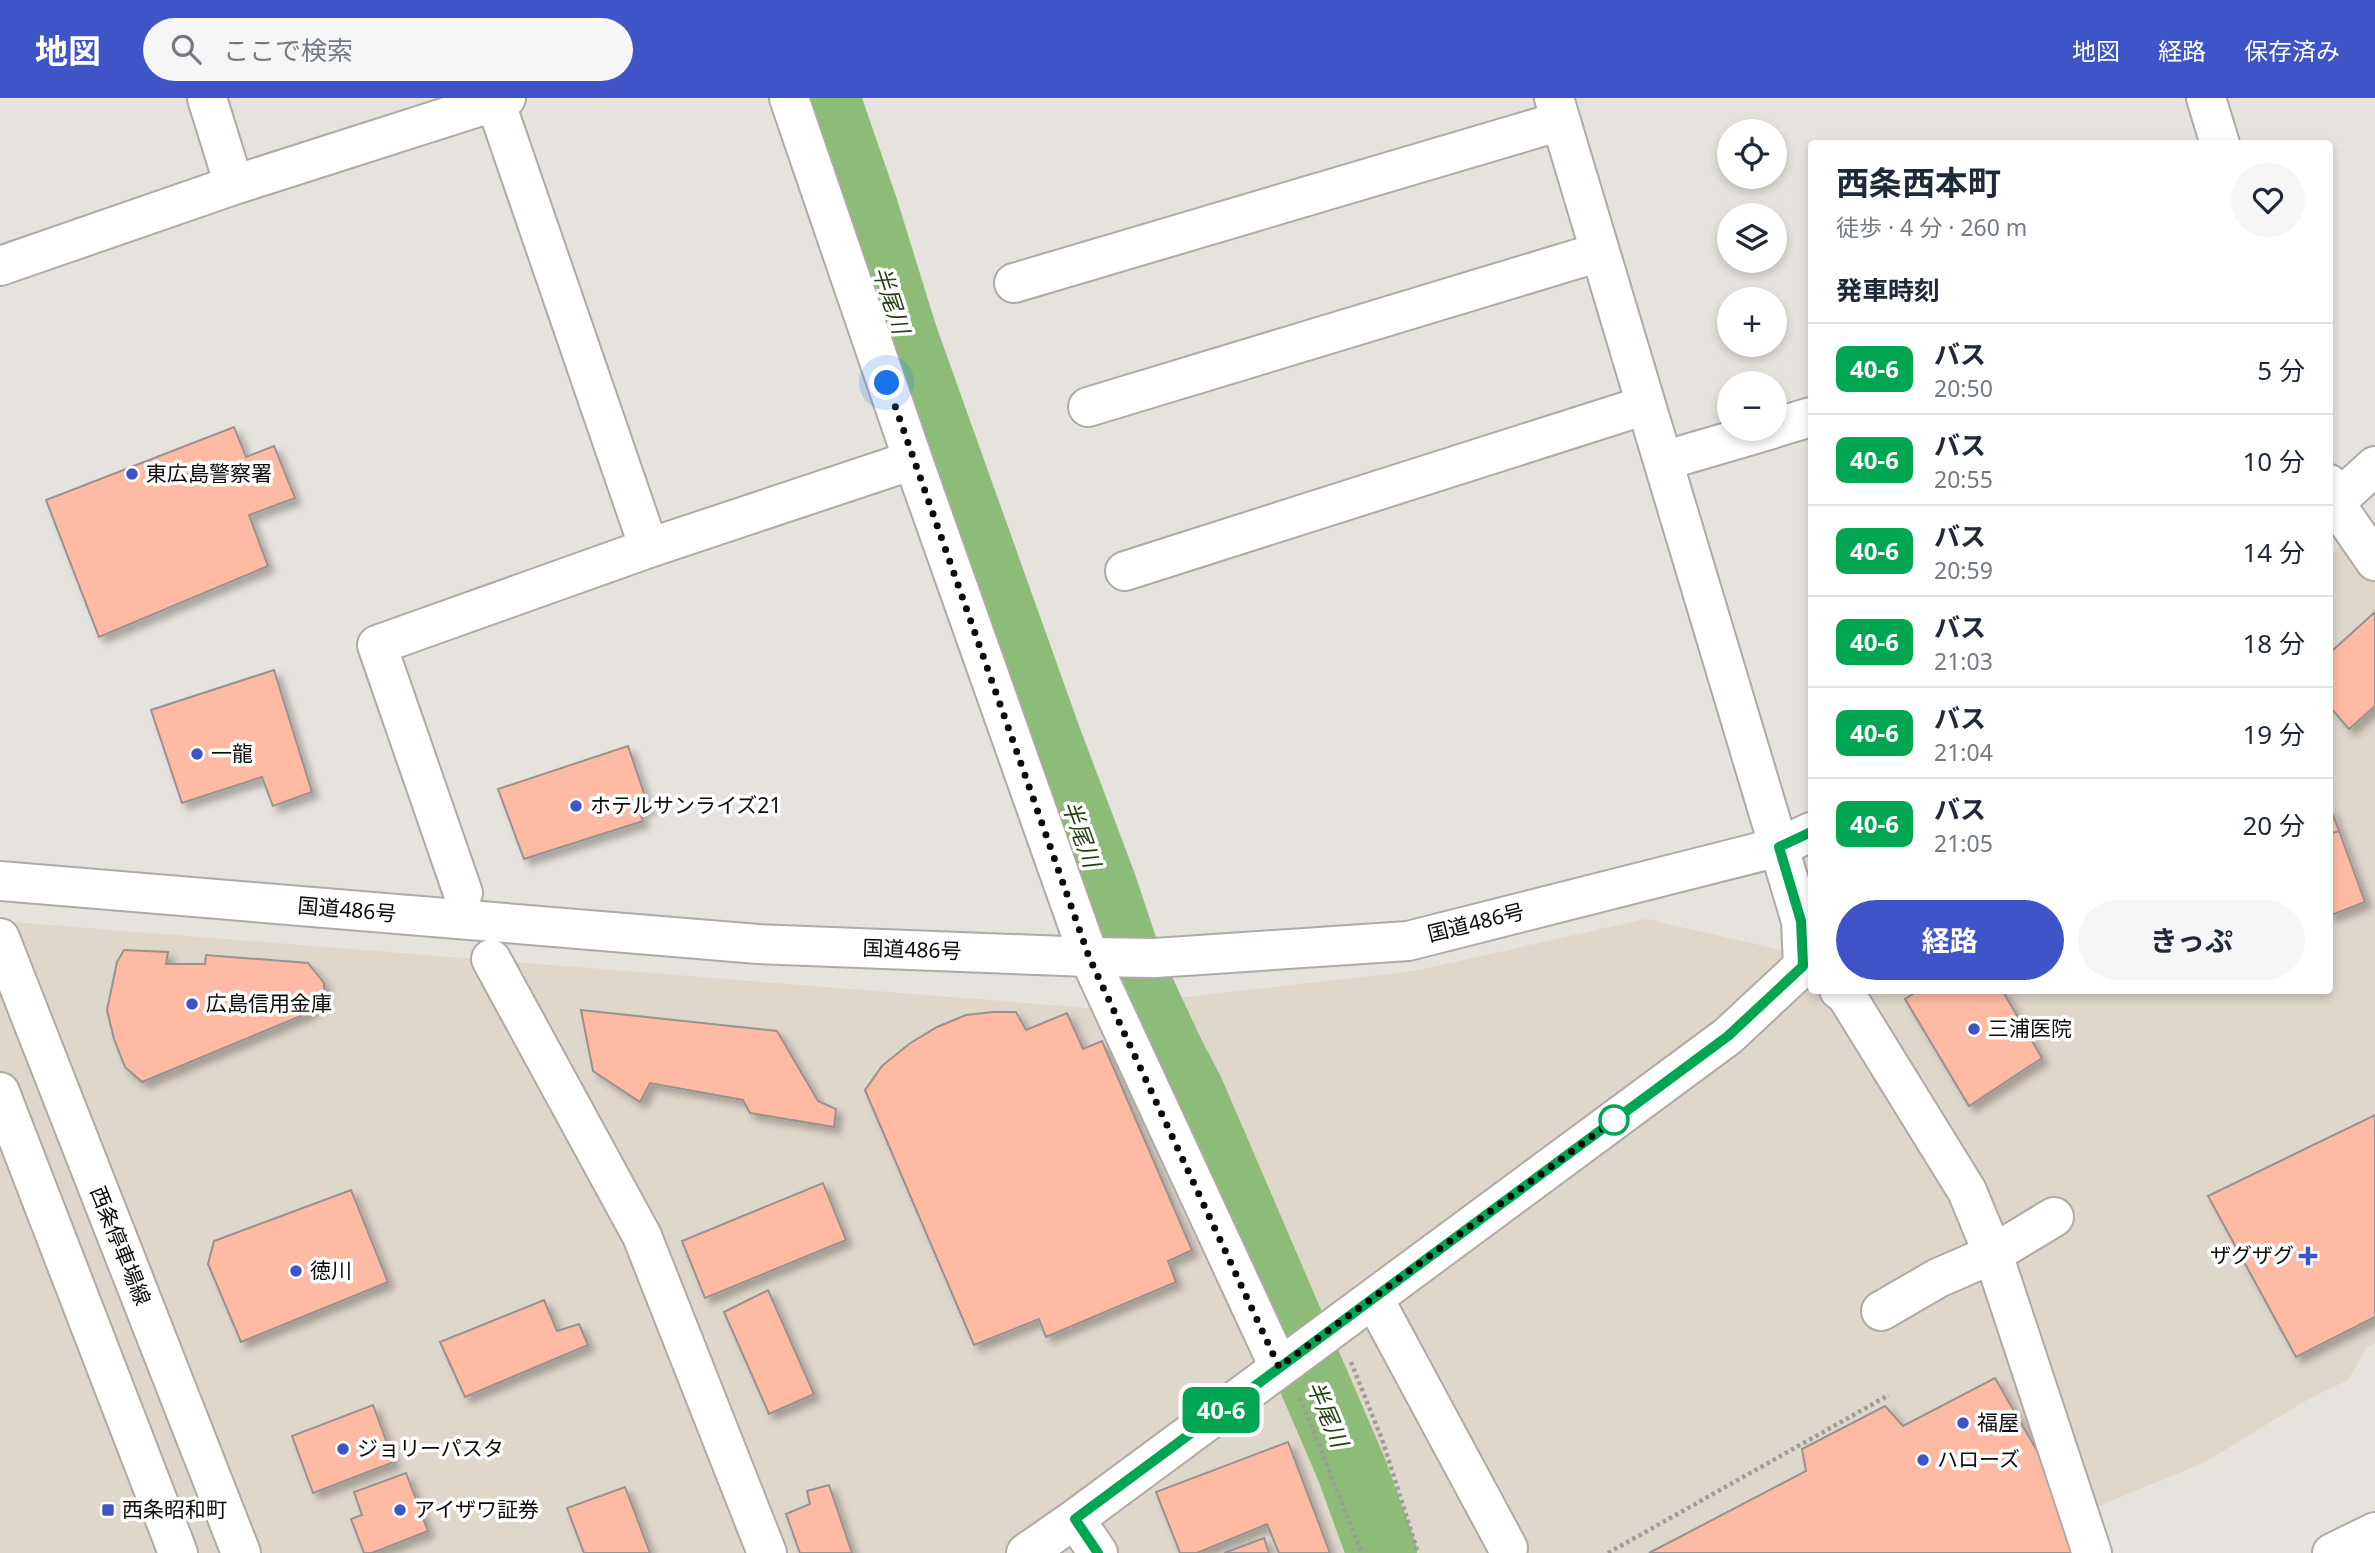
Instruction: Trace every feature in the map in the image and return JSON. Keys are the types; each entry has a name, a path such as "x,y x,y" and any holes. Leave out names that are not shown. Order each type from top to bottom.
{"main road":[{"path":"207,98 234,186"},
{"path":"789,98 913,460 1089,957 1288,1378"},
{"path":"2206,98 2219,140"},
{"path":"0,266 499,99 649,548"},
{"path":"1014,283 1557,109 1663,461 1795,839 1807,969 1728,1036 1288,1378 1239,1397 1026,1553"},
{"path":"1088,407 1600,252"},
{"path":"1125,571 1646,405"},
{"path":"1787,424 1808,418"},
{"path":"1663,461 1730,441"},
{"path":"463,893 377,645 649,548 913,460"},
{"path":"2333,497 2375,466"},
{"path":"2333,501 2375,561"},
{"name":"国道486号","path":"0,881 758,944 1155,958 1408,940 1795,839"},
{"name":"西条停車場線","path":"0,938 241,1553"},
{"path":"491,959 642,1236 767,1553"},
{"path":"1845,994 1967,1191 1993,1254 2091,1553"},
{"path":"0,1092 178,1553"},
{"path":"1881,1311 1938,1278 1993,1254 2054,1217"},
{"path":"1356,1324 1508,1548"},
{"path":"1075,1519 1098,1553"},
{"path":"2332,1553 2375,1532"}],"path":[{"path":"1356,1324 1383,1442 1418,1553"},
{"path":"1288,1378 1362,1553"},
{"path":"1608,1553 1889,1395"}],"shaded area":[{"path":"2347,540 2375,576 2375,1343 2368,1346 2348,1380 2307,1400 2205,1462 2094,1508 2106,1553 0,1553 0,921 1089,1008 1414,971 1646,919 1808,956 1808,994 2333,994 2333,552"}],"building":[{"path":"234,427 246,457 274,446 295,498 249,515 268,566 99,637 46,500"},
{"path":"2375,612 2375,706 2349,729 2333,711 2333,650"},
{"path":"274,670 312,792 273,806 262,777 182,803 151,710"},
{"path":"628,746 649,808 639,811 643,821 524,859 498,789"},
{"path":"2333,815 2339,831 2333,833"},
{"path":"2339,831 2365,902 2333,914 2333,833"},
{"path":"124,950 168,952 166,964 205,964 206,955 308,963 324,983 324,995 318,1005 308,1013 142,1082 125,1067 107,1010 117,962"},
{"name":"三浦医院","path":"1913,994 2004,994 2042,1058 1969,1106 1905,999"},
{"path":"581,1010 777,1031 818,1101 836,1109 834,1127 750,1113 743,1100 650,1083 640,1102 593,1071"},
{"path":"1016,1012 1026,1030 1067,1013 1083,1049 1102,1041 1192,1250 1168,1261 1176,1282 1046,1337 1039,1319 974,1345 865,1090 882,1066 909,1044 937,1027 966,1015"},
{"name":"ザグザグ","path":"2375,1115 2375,1317 2296,1357 2208,1196"},
{"path":"823,1183 846,1240 705,1298 682,1241"},
{"path":"351,1190 388,1282 241,1342 208,1264 214,1241"},
{"path":"768,1290 814,1394 769,1414 724,1312"},
{"path":"544,1300 557,1331 579,1324 588,1345 465,1397 440,1342"},
{"name":"ハローズ","path":"1995,1378 2059,1489 2080,1553 1649,1553 1806,1471 1802,1449 1885,1406 1903,1426"},
{"name":"ジョリーパスタ","path":"373,1405 394,1462 313,1493 292,1436"},
{"path":"1288,1442 1330,1553 1279,1553 1267,1524 1197,1553 1180,1553 1156,1492"},
{"path":"406,1473 428,1531 372,1553 364,1553 351,1519 362,1515 354,1492"},
{"path":"829,1485 852,1553 800,1553 786,1514 810,1504 807,1491"},
{"path":"625,1487 650,1553 584,1553 567,1508"},
{"path":"1264,1538 1269,1553 1224,1553"}],"waterway":[{"name":"半尾川","path":"825,98 903,337 1129,967 1189,1091 1351,1468 1382,1553"}],"bus line":[{"name":"40-6","path":"1098,1553 1075,1519 1728,1036 1803,966 1801,921 1779,847 1808,833"}],"place":[{"name":"東広島警察署","path":"132,474"},
{"name":"一龍","path":"197,754"},
{"name":"ホテルサンライズ21","path":"576,806"},
{"name":"広島信用金庫","path":"192,1004"},
{"name":"三浦医院","path":"1974,1029"},
{"name":"ザグザグ","path":"2308,1256"},
{"name":"徳川","path":"296,1271"},
{"name":"福屋","path":"1963,1423"},
{"name":"ジョリーパスタ","path":"343,1449"},
{"name":"ハローズ","path":"1923,1460"},
{"name":"西条昭和町","path":"108,1510"},
{"name":"アイザワ証券","path":"400,1510"}],"route":[{"path":"887,383 1089,957 1279,1367 1617,1118 1614,1120"}]}
